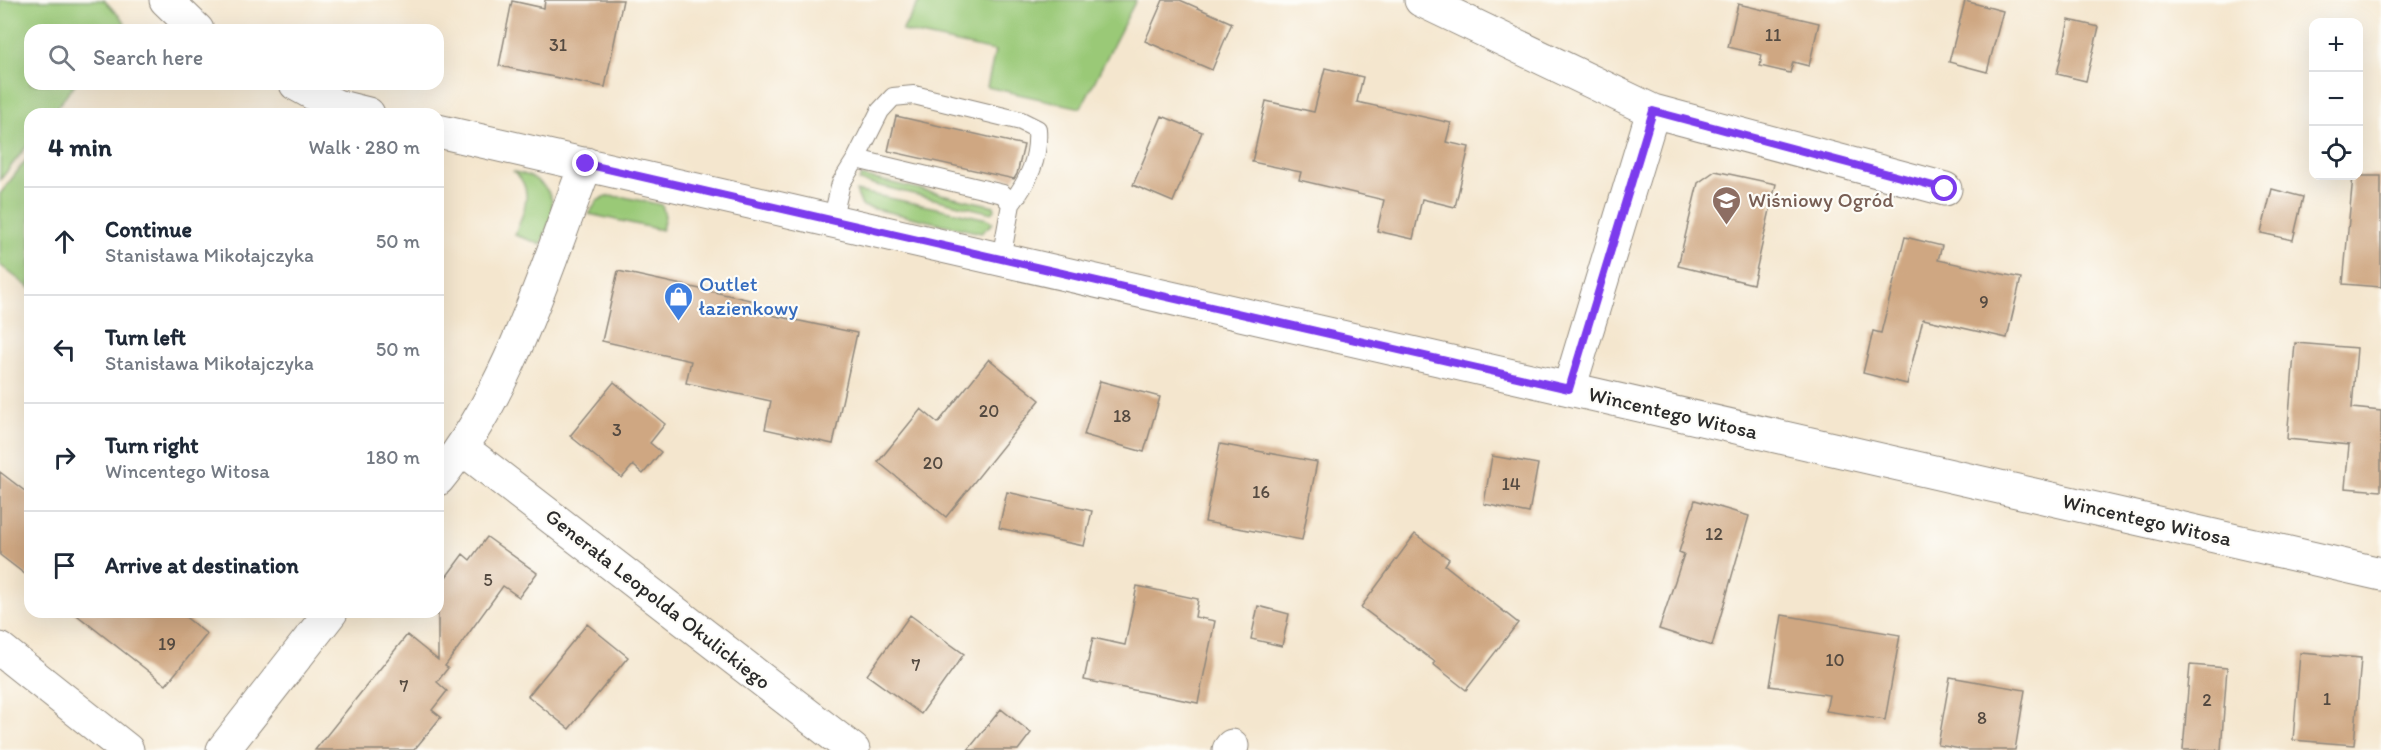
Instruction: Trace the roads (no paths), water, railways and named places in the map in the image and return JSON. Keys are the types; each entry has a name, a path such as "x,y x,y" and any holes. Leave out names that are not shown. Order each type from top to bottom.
{"street":[{"path":"166,0 191,24"},
{"path":"1421,0 1653,111 1945,189"},
{"path":"307,90 344,108"},
{"path":"1569,389 1653,111"},
{"name":"Wincentego Witosa","path":"444,132 2381,574"},
{"path":"444,472 463,448 495,394 586,164"},
{"name":"Generała Leopolda Okulickiego","path":"463,448 853,750"},
{"path":"223,750 326,618"},
{"path":"0,649 127,750"}],"lane":[{"path":"831,220 841,183 880,111 893,97 914,95 1021,121 1037,129 1038,147 1035,164 1010,212 1001,260"},
{"path":"856,159 1003,194 1010,212"}],"place":[{"name":"Wiśniowy Ogród","path":"1727,226"},
{"name":"Outlet łazienkowy","path":"678,322"}]}
